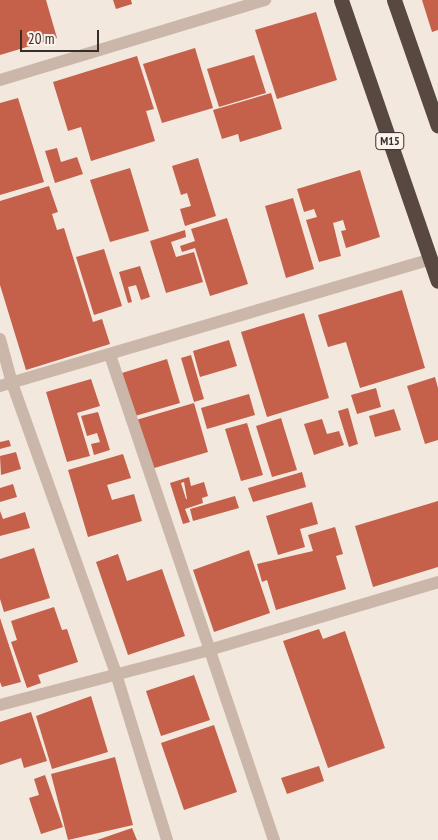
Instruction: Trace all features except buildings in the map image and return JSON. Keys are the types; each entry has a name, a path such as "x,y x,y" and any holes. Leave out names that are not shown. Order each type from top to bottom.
{"highway":[{"name":"M15","path":"341,0 438,282"},
{"path":"394,0 438,126"}],"street":[{"path":"0,80 265,0"},
{"path":"6,384 110,355 431,259"},
{"path":"0,339 6,384 116,674 167,840"},
{"path":"110,355 274,840"},
{"path":"0,705 209,650 438,582"}]}
